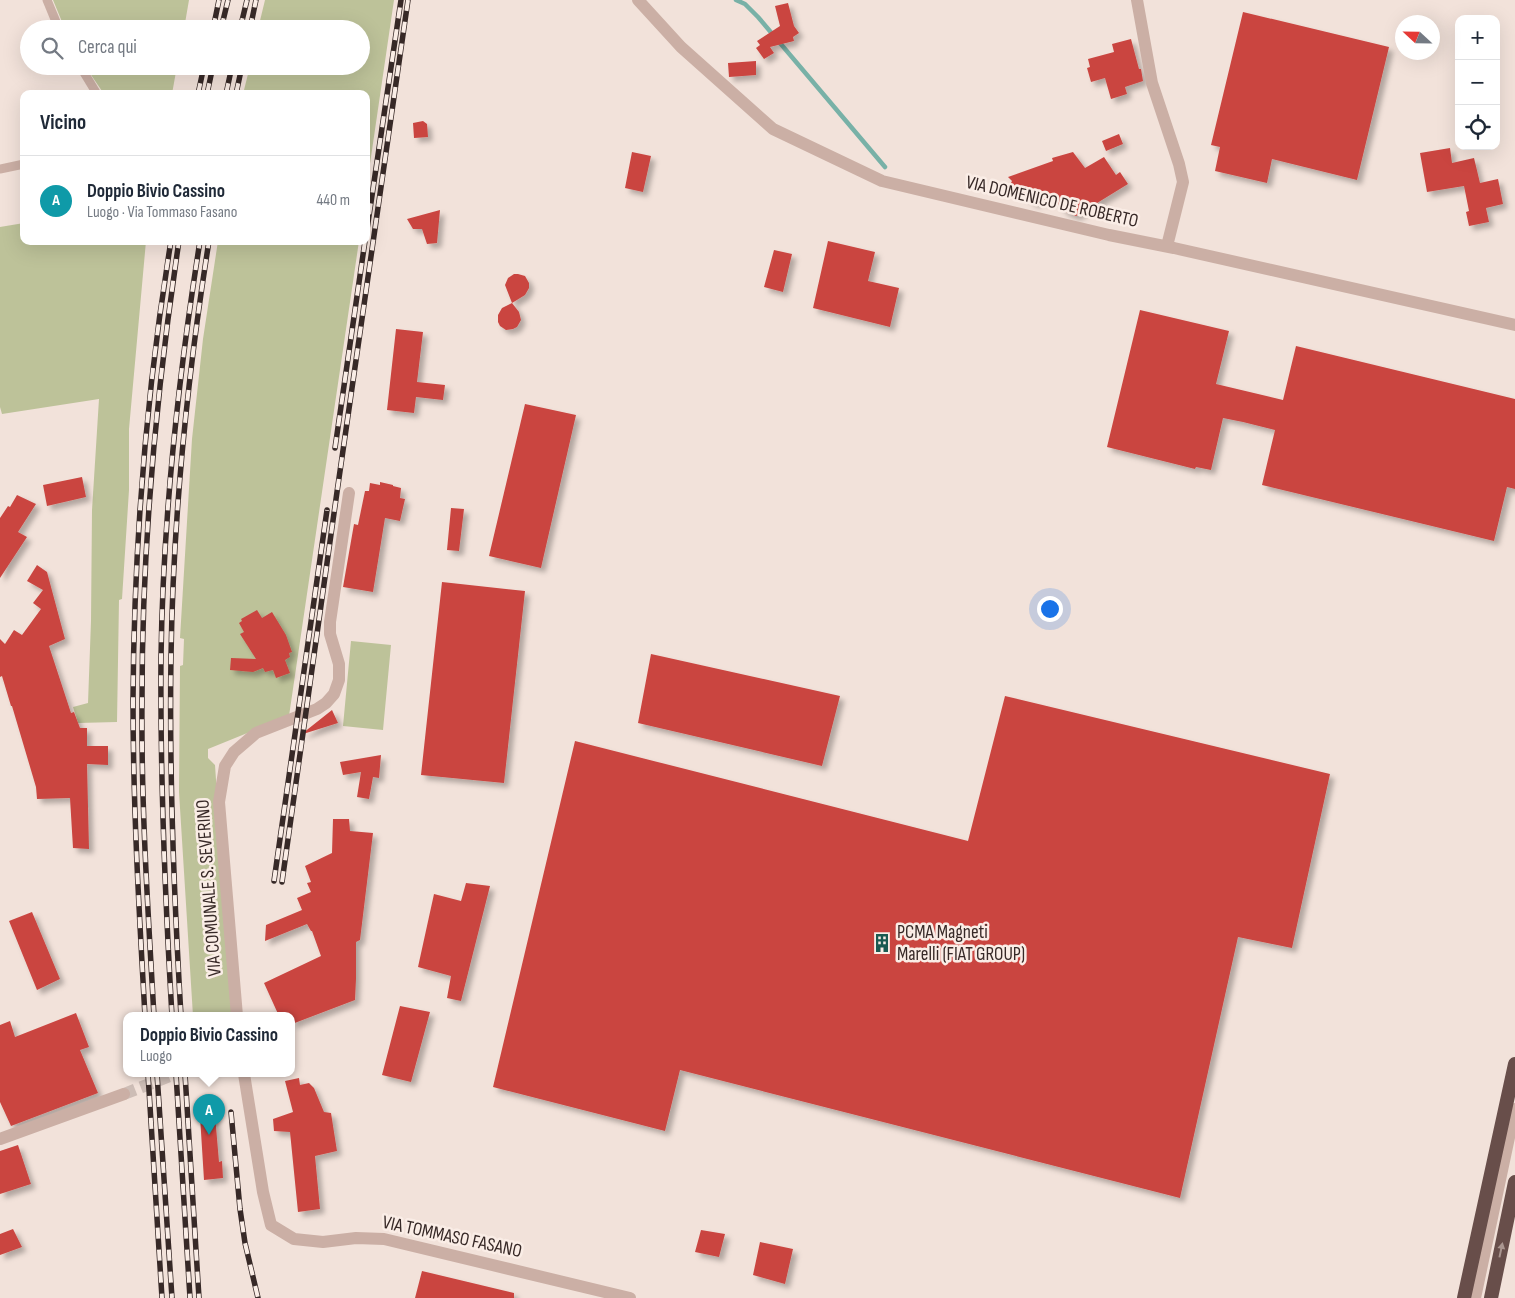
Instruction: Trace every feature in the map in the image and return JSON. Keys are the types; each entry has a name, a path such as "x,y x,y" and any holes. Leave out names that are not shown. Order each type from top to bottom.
{"highway":[{"path":"1464,1298 1515,1064"},
{"path":"1491,1298 1515,1182"}],"street":[{"name":"VIA DOMENICO DE ROBERTO","path":"638,0 681,47 773,129 882,181 1109,236 1168,246 1515,325"},
{"path":"1137,0 1152,83 1179,164 1183,182 1168,246"},
{"name":"VIA COMUNALE S. SEVERINO","path":"237,1012 219,802 225,766 234,752 256,733 317,709 334,694 339,680 339,664 330,634 330,622 348,494"},
{"name":"VIA TOMMASO FASANO","path":"244,1077 263,1192 271,1226 294,1239 323,1242 356,1238 384,1239 630,1298"},
{"path":"0,1139 124,1094"},
{"path":"1475,1298 1515,1109"}],"lane":[{"path":"47,0 55,20"},
{"path":"85,75 95,90"},
{"path":"0,170 20,165"}],"green space":[{"path":"53,0 189,0 186,20 61,20"},
{"path":"265,0 394,0 370,164 370,90 244,90 248,75 370,75 370,20 260,20"},
{"path":"91,75 175,75 173,90 101,90"},
{"path":"20,224 20,245 146,245 129,429 129,490 122,599 119,600 117,722 78,723 73,707 88,703 92,510 99,399 2,414 0,407 0,227"},
{"path":"217,245 358,245 289,716 208,749 208,758 215,765 232,1012 193,1012 179,792 180,666 183,665 184,639 180,638 192,439 203,339"},
{"path":"351,641 391,645 383,730 343,726"}],"building":[{"path":"788,3 794,26 799,33 793,37 794,41 770,47 774,53 764,59 756,48 760,45 757,41 780,26 775,6"},
{"path":"1243,12 1389,47 1357,180 1272,159 1267,183 1215,171 1220,147 1211,145"},
{"path":"1131,39 1143,81 1125,87 1127,94 1111,99 1105,78 1091,82 1087,68 1090,67 1088,59 1114,52 1112,44"},
{"path":"756,61 756,75 729,77 728,63"},
{"path":"423,121 427,124 428,137 414,138 413,123"},
{"path":"1119,134 1123,144 1106,151 1102,141"},
{"path":"1450,148 1452,163 1474,158 1480,183 1498,179 1503,204 1486,208 1489,222 1469,226 1466,212 1469,211 1464,186 1427,192 1420,153"},
{"path":"632,152 651,156 643,192 625,188"},
{"path":"1073,152 1085,168 1104,157 1116,175 1120,172 1128,184 1076,216 1064,211 1053,198 1046,202 1040,198 1035,204 1010,185 1012,181 1008,177 1053,161 1052,158"},
{"path":"440,210 437,243 427,244 422,229 413,229 407,219"},
{"path":"828,241 875,252 868,281 899,288 890,327 813,308"},
{"path":"774,250 792,254 783,292 764,287"},
{"path":"514,274 525,276 529,283 529,288 525,295 512,303 505,285 508,278"},
{"path":"512,303 519,312 521,320 517,327 506,330 500,326 498,315 502,308"},
{"path":"1140,310 1229,331 1216,384 1283,400 1296,346 1515,399 1515,489 1507,487 1494,541 1262,485 1275,430 1243,422 1223,418 1211,470 1196,467 1195,469 1107,447"},
{"path":"396,329 423,332 417,382 445,385 443,400 416,397 414,413 387,410"},
{"path":"525,404 576,415 541,568 489,556"},
{"path":"82,477 86,497 47,506 43,485"},
{"path":"380,482 401,488 400,498 405,499 400,521 385,518 373,592 343,587 354,524 358,525 365,491 369,491 370,483 380,485"},
{"path":"17,495 36,504 18,532 27,537 0,578 0,518 8,506 10,507"},
{"path":"451,508 464,509 459,551 447,550"},
{"path":"37,565 47,572 65,639 49,646 71,713 74,712 80,728 87,728 87,746 108,746 108,765 87,764 89,849 73,848 70,798 37,799 36,787 12,706 2,676 0,677 0,639 5,644 14,630 22,635 41,609 33,603 43,590 27,581"},
{"path":"442,582 525,591 504,783 421,775"},
{"path":"257,610 262,618 272,612 286,635 292,652 289,653 290,657 285,660 290,673 276,678 273,670 265,672 263,668 253,672 230,670 231,658 256,659 240,634 244,632 239,623 242,621 241,619"},
{"path":"651,654 840,696 822,766 638,723"},
{"name":"PCMA Magneti Marelli (FIAT GROUP)","path":"1005,696 1330,774 1292,948 1238,937 1180,1198 680,1070 665,1131 493,1087 575,741 968,841"},
{"path":"332,710 338,723 303,734 303,733"},
{"path":"381,755 379,778 373,777 369,799 357,797 361,772 343,775 340,762"},
{"path":"333,819 349,819 350,831 373,833 360,940 356,942 355,1000 295,1023 295,1012 277,1012 264,983 321,956 312,931 307,924 265,941 266,925 302,910 297,898 311,892 307,883 311,882 305,866 332,853"},
{"path":"466,883 490,886 461,1001 447,998 451,976 418,967 434,894 461,901"},
{"path":"32,912 60,979 37,990 9,921"},
{"path":"400,1006 430,1012 411,1082 382,1075"},
{"path":"76,1013 89,1047 80,1050 98,1093 11,1126 0,1102 0,1025 10,1021 15,1037"},
{"path":"299,1078 300,1085 309,1083 314,1088 324,1112 331,1113 337,1151 315,1156 320,1209 298,1212 290,1132 274,1131 273,1119 293,1112 285,1081"},
{"path":"215,1115 219,1162 222,1161 223,1178 204,1180 200,1116"},
{"path":"18,1145 31,1184 0,1194 0,1151"},
{"path":"13,1229 22,1247 0,1255 0,1234"},
{"path":"701,1230 725,1234 719,1257 695,1252"},
{"path":"760,1242 793,1249 785,1284 753,1275"},
{"path":"422,1271 514,1293 514,1298 415,1298"}],"waterway":[{"path":"736,0 745,4 758,17 885,167"}],"tunnel":[{"path":"124,1094 167,1077"}],"railway":[{"path":"215,20 219,0"},
{"path":"223,20 228,0"},
{"path":"242,20 247,0"},
{"path":"252,20 256,0"},
{"path":"370,209 401,0"},
{"path":"282,882 408,0"},
{"path":"199,90 202,75"},
{"path":"208,90 211,75"},
{"path":"227,90 230,75"},
{"path":"237,90 240,75"},
{"path":"145,1012 134,779 134,642 139,527 148,412 170,245"},
{"path":"154,1012 144,819 142,740 143,642 148,527 157,412 178,245"},
{"path":"172,1012 162,792 162,605 173,449 199,245"},
{"path":"181,1012 171,792 172,605 182,449 208,245"},
{"path":"335,448 364,245"},
{"path":"274,881 327,510"},
{"path":"148,1077 162,1298"},
{"path":"157,1077 172,1298"},
{"path":"176,1077 190,1298"},
{"path":"185,1077 199,1298"},
{"path":"231,1112 240,1209 245,1243 258,1298"}],"place":[{"name":"PCMA Magneti Marelli (FIAT GROUP)","path":"882,943"},
{"name":"Doppio Bivio Cassino","path":"209,1135"}]}
